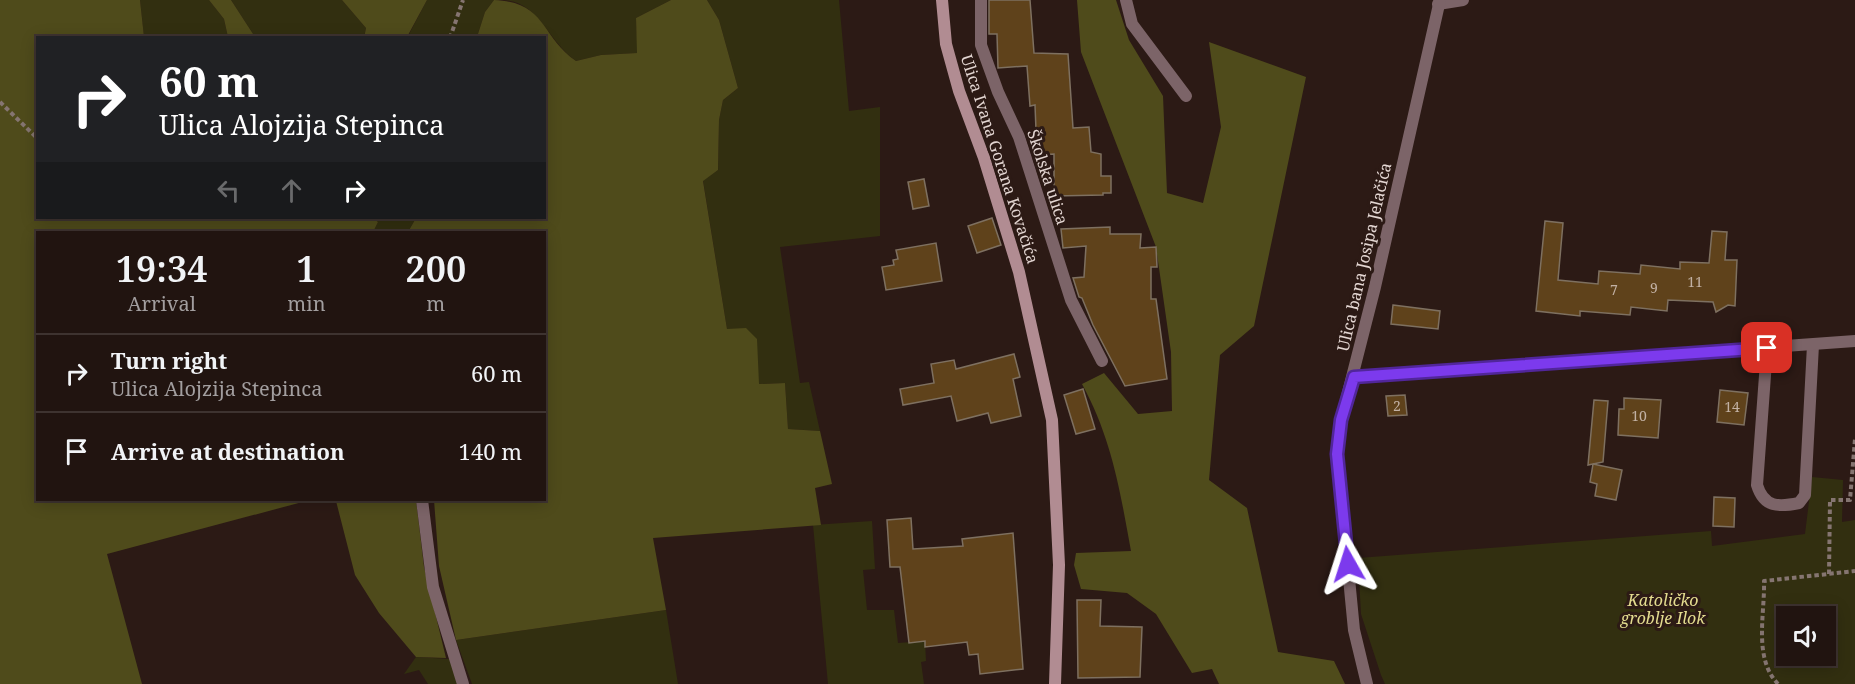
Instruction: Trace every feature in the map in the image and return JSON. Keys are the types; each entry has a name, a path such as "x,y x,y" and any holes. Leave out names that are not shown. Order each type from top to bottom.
{"main road":[{"name":"Ulica Ivana Gorana Kovačića","path":"942,0 946,44 958,92 984,158 1013,251 1032,322 1052,420 1059,565 1055,684"}],"street":[{"name":"Školska ulica","path":"981,0 981,45 998,92 1019,137 1071,300 1102,361"},
{"path":"1126,0 1132,24 1185,96"},
{"path":"1439,2 1463,0"},
{"name":"Ulica bana Josipa Jelačića","path":"1366,684 1354,630 1337,454 1341,420 1354,377 1439,2"},
{"path":"1354,377 1855,341"},
{"path":"1767,348 1757,485 1760,497 1767,503 1788,505 1799,503 1805,495 1813,345"},
{"path":"422,501 433,587 463,684"}],"path":[{"path":"451,36 463,0"},
{"path":"0,102 36,137"},
{"path":"1829,574 1830,500 1850,500 1855,439"},
{"path":"1778,684 1770,676 1762,648 1764,580 1855,571"}],"green space":[{"path":"140,0 209,0 224,19 228,36 144,36"},
{"path":"231,0 342,0 366,28 364,36 254,36"},
{"path":"427,0 494,0 485,12 477,36 408,36"},
{"path":"503,0 671,0 636,18 638,53 601,55 576,61 566,53 535,15 516,2"},
{"path":"707,0 839,0 849,111 880,107 880,236 780,247 800,383 809,382 820,431 788,429 785,383 759,384 727,329 703,180 718,170 719,120 723,100 738,88 719,20"},
{"path":"374,219 415,219 409,231 374,231 378,222"},
{"name":"Katoličko groblje Ilok","path":"1812,477 1843,480 1842,522 1855,520 1855,684 1385,684 1361,614 1358,558 1711,531 1712,546 1805,534"},
{"path":"872,521 875,569 863,570 867,610 894,610 898,643 925,641 926,661 921,662 924,684 828,684 813,525"},
{"path":"666,610 678,684 472,684 456,640"},
{"path":"416,657 450,659 458,684 428,684 419,670 404,674"}],"shaded area":[{"path":"0,0 140,0 144,36 36,36 36,219 374,219 378,222 374,231 36,231 36,501 306,501 107,554 142,684 0,684"},
{"path":"209,0 231,0 254,36 228,36 224,19"},
{"path":"342,0 427,0 408,36 364,36 366,28"},
{"path":"494,0 511,2 524,7 534,14 555,41 576,61 601,55 637,53 636,18 671,0 707,0 719,20 738,88 723,100 719,120 718,170 703,181 727,329 746,328 757,339 759,384 785,383 788,429 820,431 832,484 815,488 821,525 653,538 666,610 456,640 439,566 434,501 546,501 546,231 409,231 415,219 546,219 546,36 477,36 485,12"},
{"path":"1077,0 1116,0 1129,40 1163,96 1167,193 1203,203 1221,127 1209,42 1306,77 1254,326 1220,355 1209,480 1247,508 1278,652 1334,661 1345,684 1219,684 1212,669 1192,673 1156,614 1127,593 1081,589 1074,565 1076,553 1131,551 1119,486 1108,445 1082,384 1104,373 1138,414 1172,411 1171,352 1156,247 1081,52"},
{"path":"336,501 416,501 424,567 446,658 416,657 379,613 355,575"}],"building":[{"path":"989,0 1030,0 1034,53 1068,54 1073,128 1089,127 1091,152 1101,154 1101,176 1111,176 1111,193 1054,196 1054,154 1037,155 1035,105 1030,106 1027,66 998,68 997,34 989,34"},
{"path":"924,179 929,206 913,209 908,182"},
{"path":"992,218 1001,245 977,253 968,226"},
{"path":"1545,221 1563,223 1558,280 1598,284 1599,271 1640,274 1641,265 1680,269 1680,262 1709,263 1712,231 1727,232 1725,260 1737,260 1735,306 1728,305 1716,312 1713,302 1668,300 1667,311 1631,307 1630,315 1580,311 1580,316 1536,311"},
{"path":"1110,227 1110,234 1141,234 1140,248 1156,247 1157,267 1151,267 1151,299 1156,299 1167,379 1125,386 1093,325 1082,298 1079,297 1073,278 1084,277 1086,246 1063,248 1061,229"},
{"path":"936,243 942,281 886,290 882,267 894,265 893,260 898,259 896,250"},
{"path":"1393,305 1440,311 1438,329 1391,324"},
{"path":"1014,354 1020,377 1013,379 1021,416 991,423 988,413 957,421 951,396 903,405 900,389 934,383 931,364 954,360 956,369"},
{"path":"1083,389 1095,429 1076,434 1064,395"},
{"path":"1720,390 1748,393 1744,425 1717,422"},
{"path":"1405,395 1407,415 1388,416 1386,396"},
{"path":"1624,398 1661,400 1658,438 1618,435 1619,409 1624,409"},
{"path":"1594,400 1608,401 1603,462 1588,465"},
{"path":"1593,464 1622,470 1616,500 1595,496 1597,484 1590,482"},
{"path":"1714,497 1735,498 1734,527 1713,526"},
{"path":"911,518 913,549 963,546 962,539 1013,533 1023,669 980,674 978,654 969,655 967,642 925,647 925,641 909,643 900,567 890,567 887,520"},
{"path":"1077,600 1101,600 1100,626 1142,627 1140,677 1078,678"}],"route":[{"path":"1348,564 1337,454 1341,420 1354,377 1767,348"}]}
